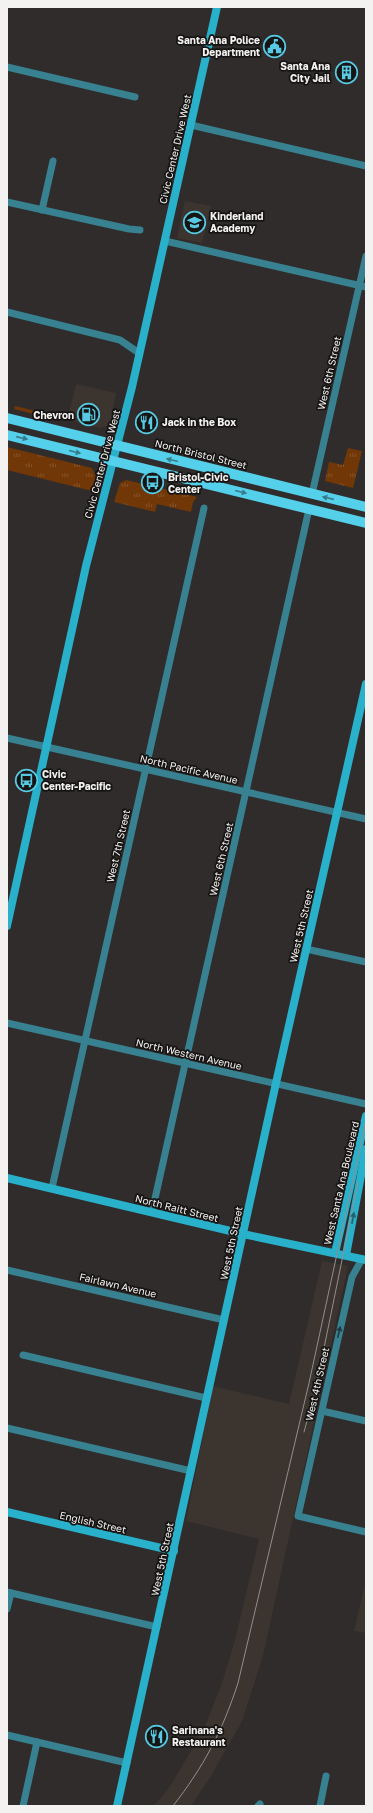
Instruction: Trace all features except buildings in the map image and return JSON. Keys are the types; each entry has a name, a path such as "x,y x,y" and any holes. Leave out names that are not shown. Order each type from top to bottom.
{"main road":[{"name":"North Bristol Street","path":"7,418 366,507"},
{"path":"7,435 366,523"}],"street":[{"name":"Civic Center Drive West","path":"7,926 96,524 118,446 140,353 217,7"},
{"path":"7,67 135,97"},
{"path":"191,125 366,166"},
{"path":"42,210 53,161"},
{"path":"7,202 129,229 140,230"},
{"path":"165,241 363,287"},
{"name":"West 6th Street","path":"312,494 363,287 366,256"},
{"path":"7,312 120,340 140,353"},
{"name":"West 7th Street","path":"52,1188 204,508"},
{"name":"West 6th Street","path":"152,1212 309,509"},
{"name":"West 5th Street","path":"117,1806 174,1551 206,1398 366,684"},
{"name":"North Pacific Avenue","path":"7,738 366,819"},
{"path":"306,949 366,962"},
{"name":"North Western Avenue","path":"7,1023 366,1104"},
{"name":"West Santa Ana Boulevard","path":"335,1253 366,1116"},
{"name":"West Santa Ana Boulevard","path":"346,1255 366,1149"},
{"name":"North Raitt Street","path":"7,1178 243,1234 364,1260"},
{"name":"West 4th Street","path":"364,1260 352,1277 298,1516 366,1532"},
{"name":"Fairlawn Avenue","path":"7,1270 224,1320"},
{"path":"23,1355 206,1398"},
{"path":"322,1411 366,1421"},
{"path":"7,1428 191,1471"},
{"name":"English Street","path":"7,1512 174,1551"},
{"path":"7,1609 9,1593 157,1627"},
{"path":"7,1735 127,1763"},
{"path":"23,1806 37,1742"},
{"path":"320,1806 326,1776"}],"shaded area":[{"name":"Kinderland Academy","path":"185,201 211,206 202,243 177,238"},
{"path":"76,384 116,393 110,423 100,428 67,420"},
{"path":"322,1261 348,1266 263,1656 242,1721 211,1776 191,1806 154,1806 171,1785 192,1749 207,1721 222,1683 235,1640 259,1539 186,1521 213,1386 289,1404"},
{"path":"366,1579 366,1633 354,1631"}],"green space":[{"path":"15,406 52,415 51,418 49,418 14,409"},
{"path":"7,447 92,468 96,477 92,491 7,470"},
{"path":"348,448 362,451 353,488 325,481 329,462 343,465"},
{"path":"126,480 197,497 193,502 191,512 157,504 155,512 114,502 120,483"}],"tram line":[{"path":"173,1806 194,1777 219,1733 238,1683 309,1383 366,1120"},
{"path":"304,1432 315,1392 358,1182"}],"place":[{"name":"Santa Ana Police Department","path":"275,46"},
{"name":"Santa Ana City Jail","path":"346,72"},
{"name":"Kinderland Academy","path":"194,222"},
{"name":"Chevron","path":"89,415"},
{"name":"Jack in the Box","path":"146,422"},
{"name":"Bristol-Civic Center","path":"153,483"},
{"name":"Civic Center-Pacific","path":"26,780"},
{"name":"Sarinana's Restaurant","path":"156,1736"}]}
